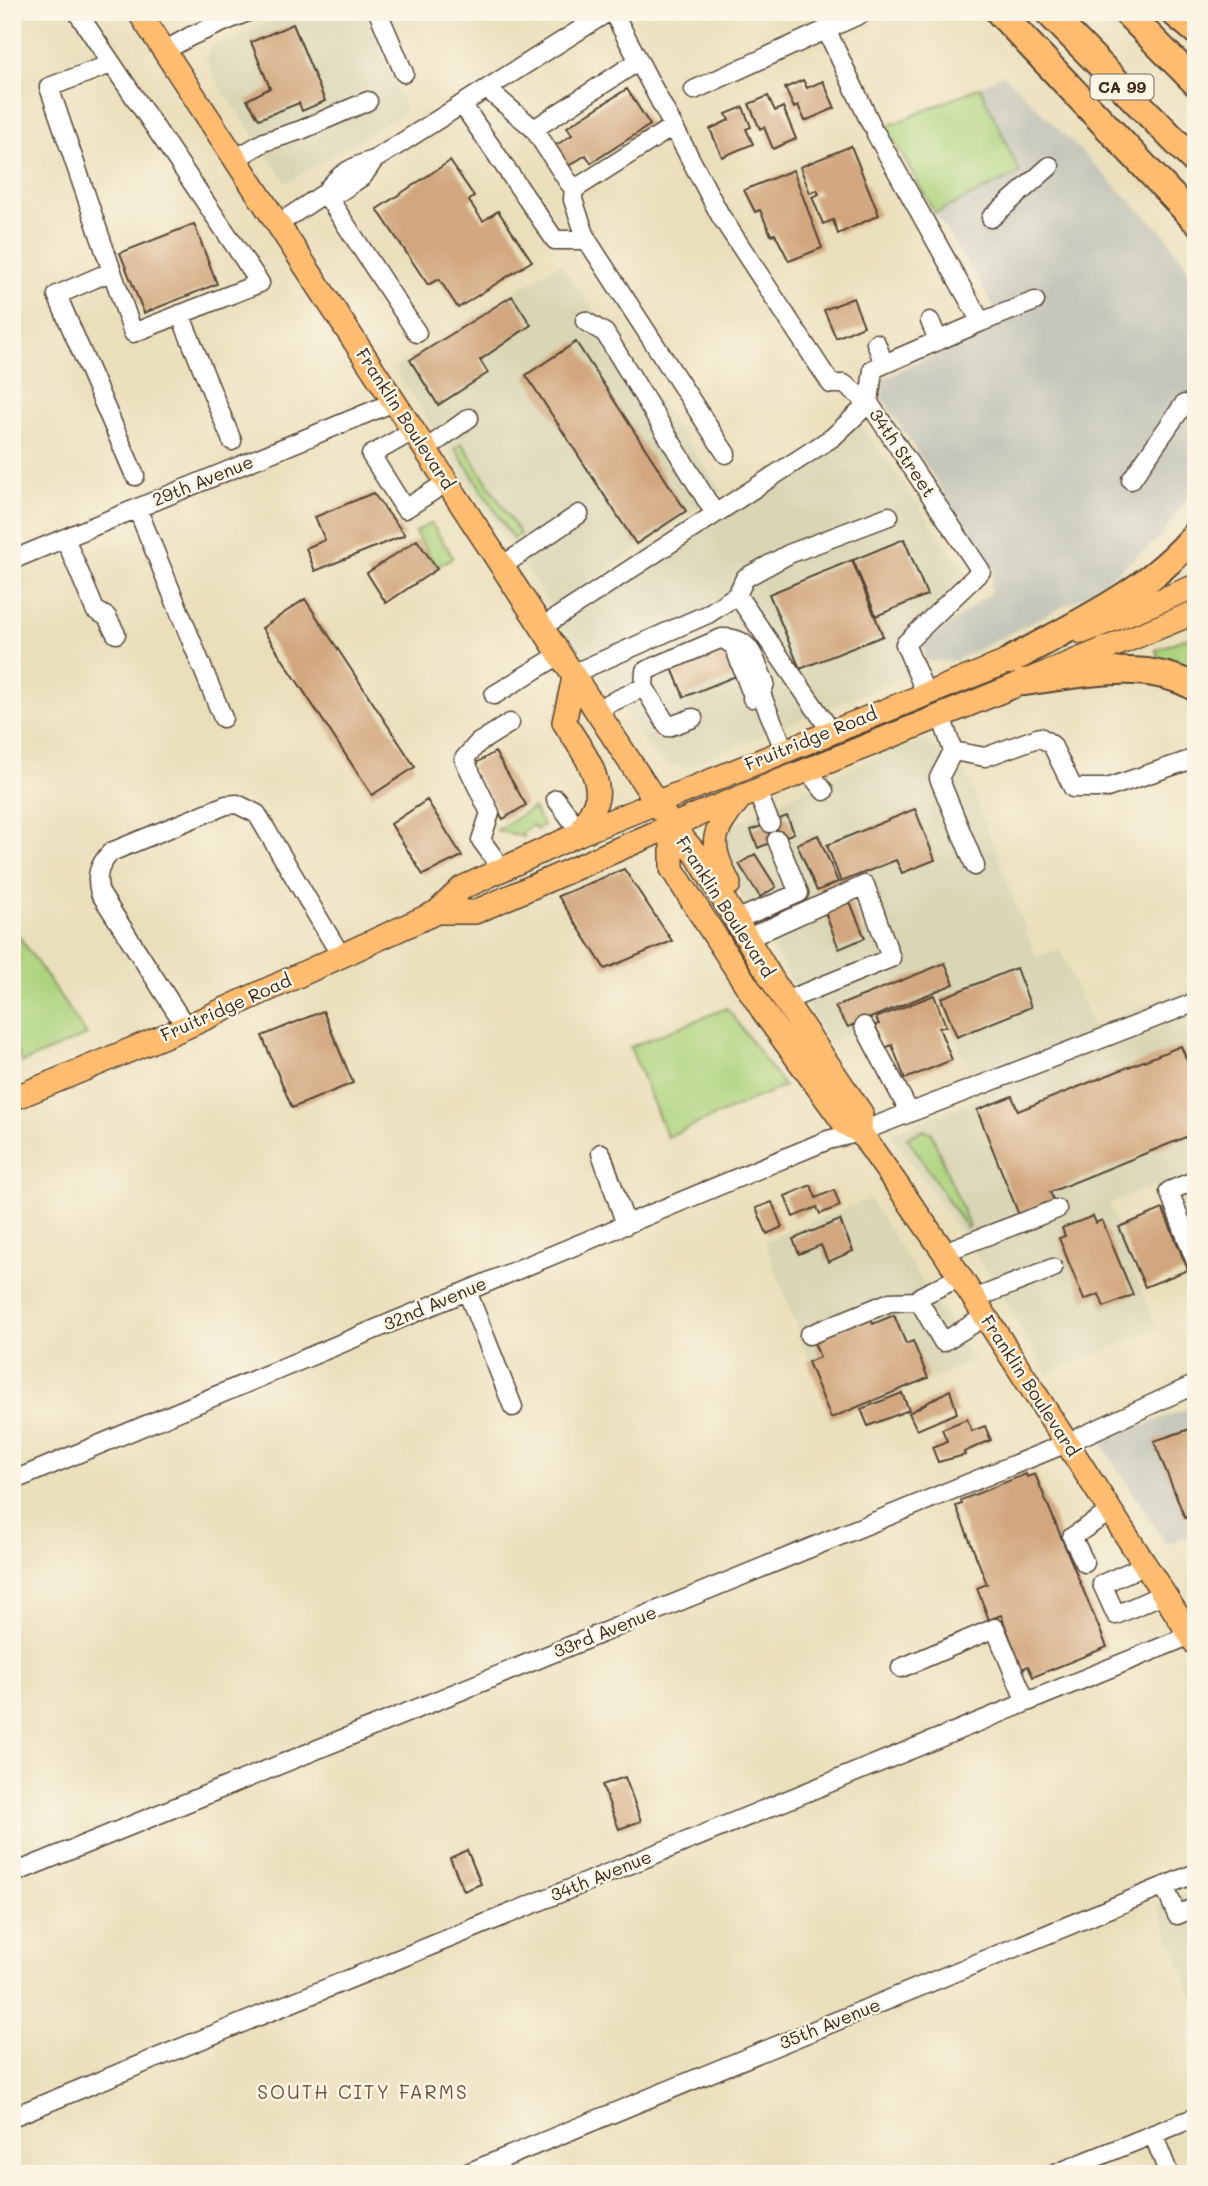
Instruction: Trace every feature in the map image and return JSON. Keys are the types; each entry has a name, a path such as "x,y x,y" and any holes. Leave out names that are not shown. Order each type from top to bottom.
{"highway":[{"path":"999,12 1196,221"},
{"name":"CA 99","path":"1048,12 1196,162"},
{"name":"CA 99","path":"1126,12 1196,83"},
{"path":"1173,12 1196,31"},
{"path":"1017,671 1174,561 1196,534"},
{"path":"1017,671 1153,673 1196,688"}],"main road":[{"name":"Franklin Boulevard","path":"139,12 595,710 672,826 696,854 785,1001 861,1113 860,1132"},
{"name":"Fruitridge Road","path":"437,912 475,912 748,795 808,771 882,749 1017,671 1196,586"},
{"name":"Fruitridge Road","path":"12,1099 186,1027 437,912 462,888 581,833 784,749 926,694 1017,671 1196,612"},
{"path":"573,676 564,722 596,783 597,799 587,814 581,833"},
{"path":"746,939 745,916 715,856 713,841 716,831 748,795"},
{"name":"Franklin Boulevard","path":"672,826 672,869 765,1014 844,1124 860,1132 944,1252 1193,1639"}],"street":[{"path":"77,12 260,283 133,333 48,87 111,64"},
{"path":"164,51 247,12"},
{"path":"379,12 404,73"},
{"path":"278,224 326,193 341,191 363,176 374,160 611,12 720,215 831,384 844,384 869,403 833,437 541,627"},
{"path":"694,90 865,12"},
{"path":"827,30 924,234 981,322"},
{"path":"534,129 637,62"},
{"path":"487,89 534,129 572,184 578,187 672,127"},
{"path":"235,159 264,142 301,130 368,101"},
{"path":"461,104 555,240 587,240"},
{"path":"991,218 1050,166"},
{"path":"572,184 573,200 587,240 726,454"},
{"path":"326,193 417,333"},
{"path":"112,271 57,295 135,476"},
{"path":"876,343 884,364 1035,301"},
{"path":"180,314 232,440"},
{"path":"585,321 605,333 715,514"},
{"path":"930,321 939,340"},
{"name":"34th Street","path":"884,364 873,369 869,403 981,571 905,644 926,694"},
{"name":"29th Avenue","path":"12,560 394,402"},
{"path":"1131,480 1184,404"},
{"path":"447,482 405,509 372,455 419,440 469,418"},
{"path":"137,508 223,718"},
{"path":"502,566 579,514"},
{"path":"573,676 708,614 737,595 746,578 789,554 889,516"},
{"path":"65,538 95,610 107,617 116,634"},
{"path":"737,595 831,731"},
{"path":"693,718 668,727 644,687 645,671 722,638 736,638 746,643 765,682 753,697 784,749"},
{"path":"494,695 559,654"},
{"path":"595,710 644,687"},
{"path":"941,716 953,751 939,778 975,866"},
{"path":"502,869 481,840 490,813 464,759 478,743 510,723"},
{"path":"953,751 985,757 1040,737 1052,745 1073,788 1107,788 1196,758"},
{"path":"808,771 824,790"},
{"path":"745,916 800,893 774,831 748,795"},
{"path":"556,799 581,833"},
{"path":"186,1027 100,892 97,875 101,863 111,852 226,805 248,807 257,814 341,956"},
{"path":"746,939 864,885 891,958 785,1001"},
{"name":"32nd Avenue","path":"12,1481 828,1140 860,1132 1196,1002"},
{"path":"864,1026 910,1113"},
{"path":"601,1153 626,1225"},
{"path":"1196,1180 1170,1191 1196,1262"},
{"path":"944,1252 1057,1209"},
{"path":"919,1301 943,1342 980,1308 1053,1268"},
{"path":"919,1301 922,1296 960,1277"},
{"path":"467,1291 513,1407"},
{"path":"809,1335 890,1302 919,1301"},
{"name":"33rd Avenue","path":"12,1874 1068,1443 1196,1384"},
{"path":"1085,1563 1072,1538 1111,1511"},
{"path":"1145,1565 1102,1584 1116,1615 1163,1594"},
{"path":"901,1668 995,1628 1026,1702"},
{"name":"34th Avenue","path":"12,2116 1026,1702 1193,1639"},
{"name":"35th Avenue","path":"465,2174 1196,1873"},
{"path":"1164,1886 1177,1915 1196,1907"},
{"path":"1055,2174 1196,2116"},
{"path":"1153,2134 1169,2174"}],"shaded area":[{"path":"297,12 365,12 406,111 286,183 214,77 206,58 210,47"},
{"path":"1003,74 1167,237 1196,282 1196,485 1160,538 1090,593 956,660 926,661 923,646 990,593 994,570 883,399 883,379 983,332 994,306 935,213 1020,173 980,87"},
{"path":"560,263 722,491 551,608 394,368"},
{"path":"860,423 968,575 900,640 911,674 686,766 666,764 656,757 561,624"},
{"path":"924,739 966,774 1036,957 1060,949 1093,1027 1196,986 1196,1290 1154,1186 1109,1203 1157,1329 1048,1373 977,1256 890,1133 980,1098 941,997 828,1042 744,902 721,856 730,827 844,771"},
{"path":"869,1199 974,1361 830,1420 765,1241"},
{"path":"1196,1406 1196,1532 1166,1544 1100,1441"},
{"path":"1196,1889 1196,1995 1193,1996 1157,1905"}],"green space":[{"path":"980,87 1020,173 935,213 886,127"},
{"path":"462,443 520,534 513,539 455,448"},
{"path":"431,523 453,557 437,567 415,532"},
{"path":"1196,634 1196,677 1161,663 1156,650"},
{"path":"533,808 543,825 536,830 533,825 521,833 524,837 497,830"},
{"path":"12,926 87,1035 22,1063 12,1039"},
{"path":"727,1008 784,1086 667,1137 630,1047"},
{"path":"924,1130 931,1132 969,1226 966,1228 907,1137"}],"building":[{"path":"293,24 325,101 302,111 299,103 259,119 247,100 270,88 251,42"},
{"path":"803,80 807,88 823,81 835,108 805,121 798,105 794,108 785,88"},
{"path":"627,89 650,125 591,163 586,155 565,168 553,147 572,135 567,127"},
{"path":"768,96 775,111 783,107 796,139 773,149 764,127 760,129 749,104"},
{"path":"743,107 751,127 746,129 753,144 722,157 710,129 729,120 726,114"},
{"path":"851,146 879,215 838,234 833,220 823,224 812,197 819,194 817,190 810,193 800,167"},
{"path":"450,161 474,196 469,201 483,221 498,211 532,261 458,308 439,279 428,285 377,209"},
{"path":"793,170 822,248 789,261 775,234 771,235 760,210 755,212 744,190"},
{"path":"194,224 217,284 144,313 120,253"},
{"path":"512,296 531,325 480,360 488,373 438,405 410,360"},
{"path":"853,298 864,326 836,338 824,310"},
{"path":"576,342 686,511 636,544 526,375"},
{"path":"373,493 405,535 315,571 306,548 325,540 315,517"},
{"path":"904,539 927,595 876,616 853,560"},
{"path":"417,540 437,569 386,603 367,573"},
{"path":"852,560 883,636 800,669 769,594"},
{"path":"305,599 415,767 372,795 262,628"},
{"path":"724,645 736,676 684,697 671,666"},
{"path":"495,752 526,805 503,819 471,766"},
{"path":"427,800 462,856 423,875 391,824"},
{"path":"915,809 935,860 902,873 896,860 841,882 827,845"},
{"path":"787,816 794,833 758,848 751,830"},
{"path":"818,835 838,882 817,891 797,844"},
{"path":"755,854 776,887 760,897 739,864"},
{"path":"624,869 672,941 605,969 558,896"},
{"path":"850,902 865,938 839,949 825,912"},
{"path":"945,963 954,984 848,1027 835,1007"},
{"path":"1016,968 1031,1007 957,1037 941,998"},
{"path":"934,995 946,1026 939,1028 952,1060 905,1079 892,1045 885,1048 875,1025 879,1024 876,1018"},
{"path":"323,1011 353,1083 292,1108 262,1036"},
{"path":"1181,1046 1196,1082 1196,1133 1050,1192 1056,1206 1021,1220 977,1110 1012,1096 1018,1111"},
{"path":"811,1185 816,1198 834,1190 840,1206 820,1214 817,1207 793,1217 785,1196"},
{"path":"772,1202 782,1227 767,1234 756,1208"},
{"path":"1163,1209 1188,1270 1145,1287 1119,1227"},
{"path":"1093,1216 1096,1223 1102,1220 1133,1295 1104,1307 1099,1294 1084,1300 1059,1238 1065,1236 1062,1228"},
{"path":"840,1220 853,1251 828,1262 821,1245 799,1254 793,1239"},
{"path":"894,1315 906,1344 913,1341 928,1378 831,1418 808,1362 820,1357 813,1340 870,1316 873,1324"},
{"path":"950,1390 957,1413 917,1430 909,1413"},
{"path":"902,1393 909,1410 868,1426 861,1409"},
{"path":"967,1419 972,1431 985,1426 991,1440 964,1452 965,1455 938,1462 932,1447 947,1441 942,1429"},
{"path":"1196,1427 1196,1514 1185,1518 1154,1441"},
{"path":"1026,1474 1027,1477 1035,1474 1107,1647 1033,1677 1028,1666 1022,1669 1001,1615 989,1620 977,1588 987,1584 956,1506 962,1504 961,1500"},
{"path":"625,1777 641,1821 619,1829 602,1785"},
{"path":"467,1850 481,1884 464,1891 450,1858"}],"district":[{"name":"SOUTH CITY FARMS","path":"363,2092"}]}
